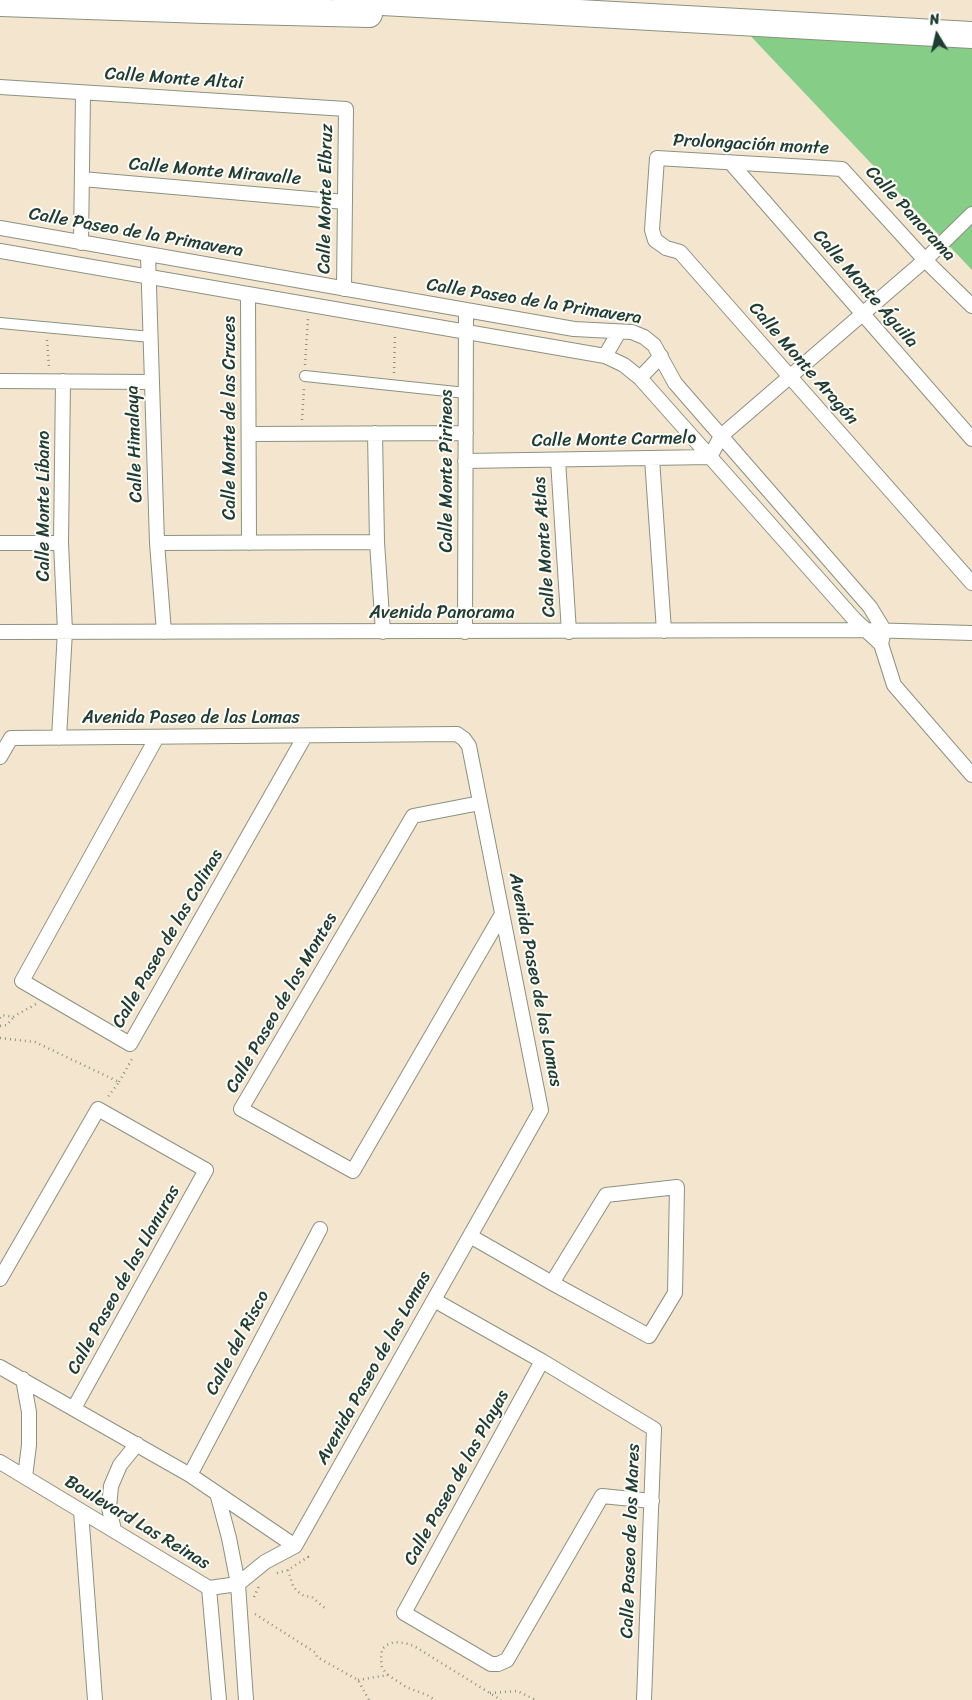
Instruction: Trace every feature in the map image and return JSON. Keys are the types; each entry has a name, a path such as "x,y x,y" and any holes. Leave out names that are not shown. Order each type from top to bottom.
{"highway":[{"path":"347,0 972,35"},
{"path":"0,3 204,10 487,16 510,15 530,10"}],"street":[{"name":"Calle Monte Altai","path":"0,87 346,109"},
{"path":"81,243 83,92"},
{"name":"Calle Monte Elbruz","path":"344,289 346,109"},
{"name":"Prolongación monte","path":"657,158 842,169"},
{"name":"Calle Monte Aragón","path":"657,158 652,230 655,240 666,248 680,252 972,583"},
{"name":"Calle Monte Águila","path":"730,162 972,439"},
{"name":"Calle Panorama","path":"842,169 925,260 972,306"},
{"name":"Calle Monte Miravalle","path":"82,179 345,202"},
{"name":"Calle Monte Carmelo","path":"466,461 710,457 721,436 925,260 972,214"},
{"name":"Calle Paseo de la Primavera","path":"0,228 466,311 574,329 632,332 644,337 654,345 675,384 870,607 883,637 894,685 972,775"},
{"path":"0,251 605,356 624,365 640,378 865,630"},
{"name":"Calle Himalaya","path":"148,255 157,543 164,632"},
{"name":"Calle Monte de las Cruces","path":"248,294 249,543"},
{"name":"Calle Monte Pirineos","path":"465,632 466,311"},
{"path":"0,323 151,337"},
{"path":"605,356 619,332"},
{"path":"640,378 661,356"},
{"path":"305,376 466,393"},
{"path":"0,381 152,382"},
{"name":"Calle Monte Líbano","path":"56,381 65,631 59,738"},
{"path":"375,433 377,542 383,632"},
{"path":"249,434 466,433"},
{"path":"652,459 664,631"},
{"name":"Calle Monte Atlas","path":"558,460 569,632"},
{"path":"157,543 377,542"},
{"path":"0,543 61,543"},
{"name":"Avenida Panorama","path":"0,632 865,630 883,637 972,633"},
{"name":"Avenida Paseo de las Lomas","path":"0,757 11,738 457,734 469,746 541,1110 295,1546"},
{"name":"Calle Paseo de las Colinas","path":"157,737 22,981 130,1044 305,736"},
{"name":"Calle Paseo de los Montes","path":"480,803 413,816 242,1109 353,1171 502,914"},
{"path":"0,1278 98,1109"},
{"name":"Calle Paseo de las Llanuras","path":"74,1408 206,1170 98,1109"},
{"path":"470,1236 552,1282 649,1336 675,1293 677,1186 606,1195 552,1282"},
{"name":"Calle del Risco","path":"190,1475 320,1229"},
{"name":"Calle Paseo de los Mares","path":"434,1300 542,1361 654,1429 644,1700"},
{"name":"Calle Paseo de las Playas","path":"542,1361 404,1613 491,1664 498,1664 507,1660 602,1496 652,1502"},
{"path":"0,1367 190,1475 295,1546 265,1562 238,1584 209,1588"},
{"path":"23,1380 29,1420 29,1445 25,1477"},
{"path":"114,1530 109,1508 111,1486 120,1465 137,1444"},
{"name":"Boulevard Las Reinas","path":"0,1462 209,1588 219,1700"},
{"name":"Boulevard Las Reinas","path":"216,1493 229,1538 238,1584 246,1700"},
{"path":"81,1511 94,1700"}],"path":[{"path":"394,385 395,320"},
{"path":"47,327 56,381"},
{"path":"0,1026 7,1025 14,1017 49,997"},
{"path":"0,1018 2,1015 14,1017"},
{"path":"0,1038 35,1042 119,1082"},
{"path":"98,1109 119,1082 135,1054 130,1044"},
{"path":"272,1576 288,1570 308,1557 295,1546"},
{"path":"288,1570 293,1586 304,1596 312,1597 328,1610"},
{"path":"253,1599 258,1586 265,1579"},
{"path":"253,1612 316,1653 317,1657 358,1680 369,1700"},
{"path":"435,1700 406,1687 388,1676 382,1668 381,1659 382,1650 386,1645 394,1642 405,1642 414,1646 501,1700"},
{"path":"358,1680 388,1676"},
{"path":"489,1693 517,1691 536,1700"}],"green space":[{"path":"743,28 972,38 972,270"}]}
